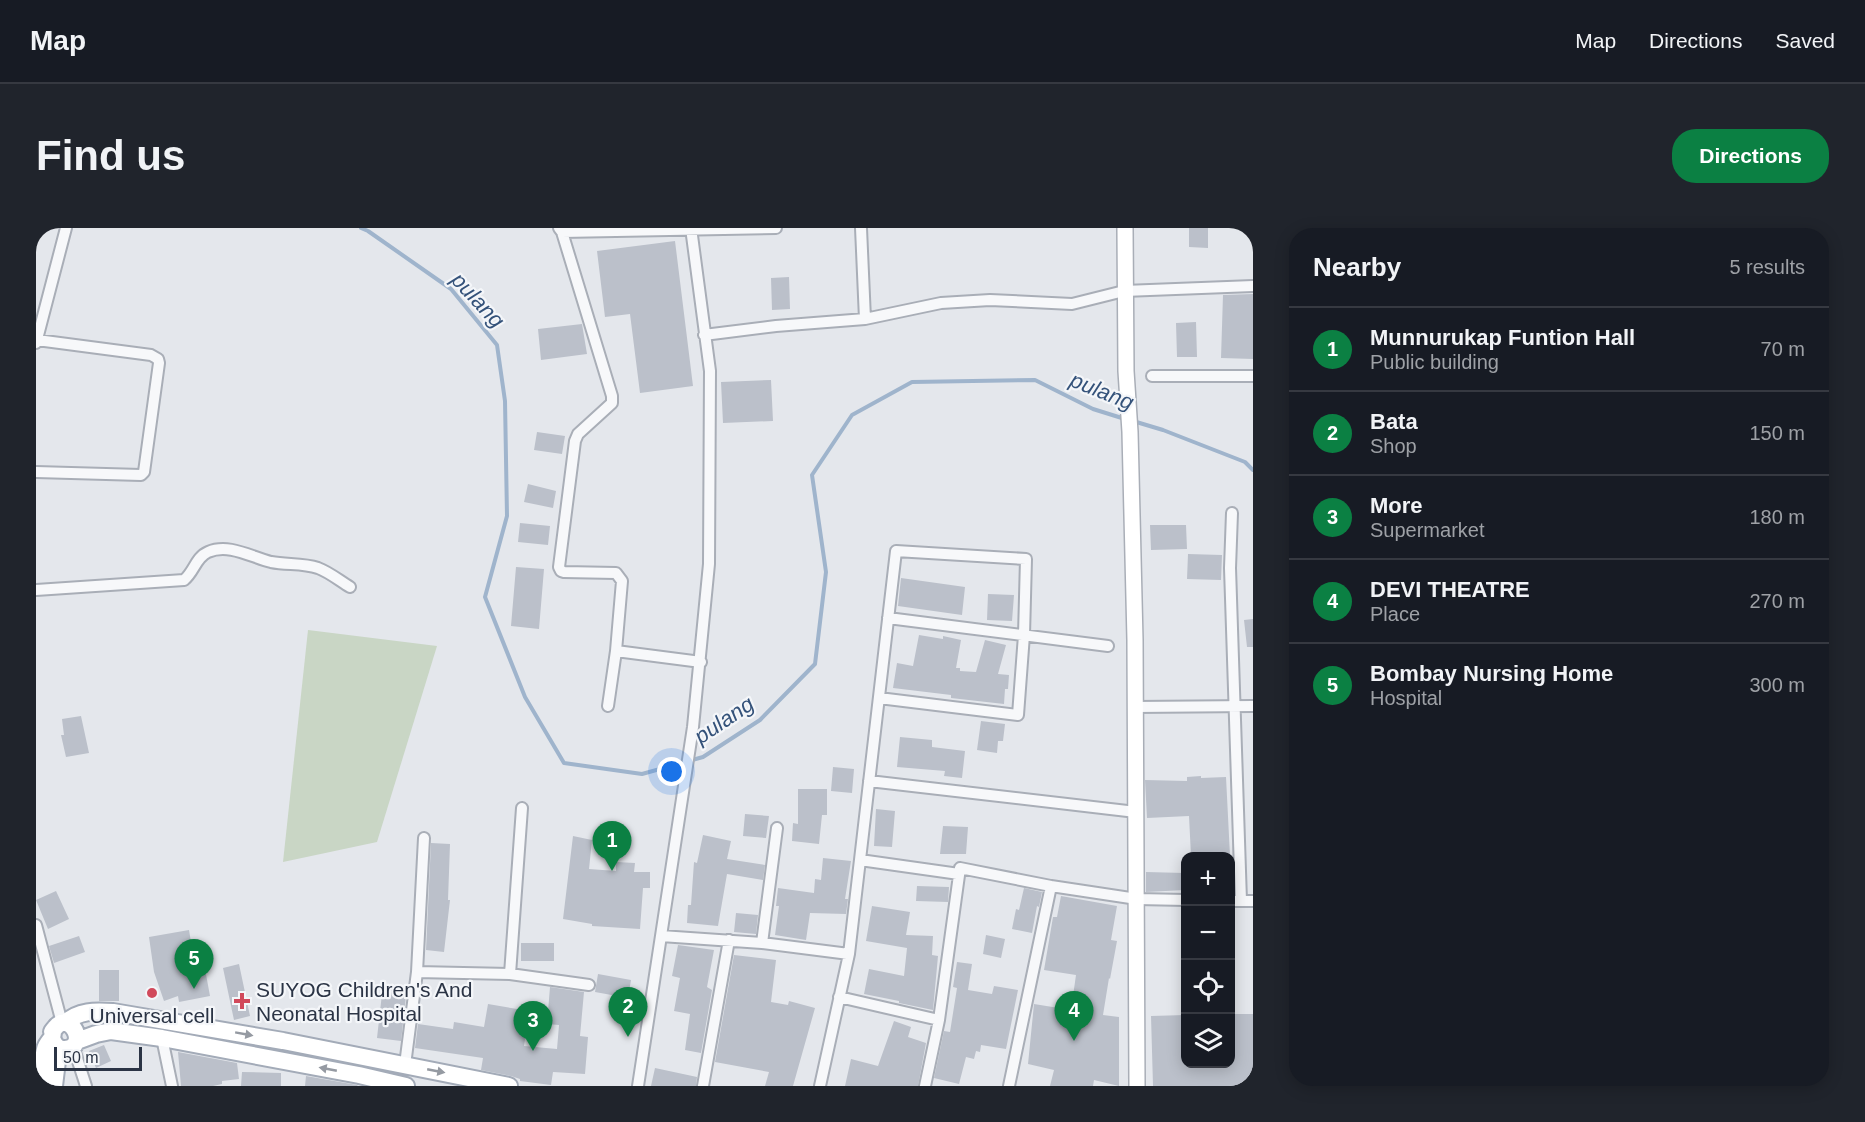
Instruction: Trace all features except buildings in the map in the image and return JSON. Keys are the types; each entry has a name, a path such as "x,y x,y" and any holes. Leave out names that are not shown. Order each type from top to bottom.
{"main road":[{"path":"66,1044 52,1032 56,1026 84,1012 113,1012 283,1041 509,1086"},
{"path":"54,1086 57,1061 66,1044 78,1034 75,1028 64,1023"},
{"path":"39,1086 47,1042 66,1044 111,1031 162,1038 358,1080 406,1086"}],"street":[{"path":"36,472 141,475 144,472 152,423 158,358 151,355 36,342 42,300 66,228"},
{"path":"608,706 616,651 621,576 616,573 564,572 559,567 575,441 578,434 612,403 612,396 561,230 776,228"},
{"path":"861,228 865,319"},
{"path":"1125,228 1126,371 1132,518 1135,707 1137,1086"},
{"path":"638,1086 701,662 709,552 710,371 691,229"},
{"path":"704,335 865,319 940,303 990,300 1072,304 1253,286"},
{"path":"1152,376 1253,376"},
{"path":"1232,513 1230,568 1235,706 1236,901 1253,901"},
{"path":"36,590 184,580 202,555 222,549 233,550 272,562 312,566 350,587"},
{"path":"820,1086 849,954 896,551 1026,559 1024,635 1018,715 879,698"},
{"path":"888,618 1108,646"},
{"path":"616,651 701,662"},
{"path":"1135,707 1253,706"},
{"path":"869,781 1136,812"},
{"path":"510,974 522,808"},
{"path":"762,944 777,828"},
{"path":"405,1065 417,972 424,838"},
{"path":"860,860 959,874"},
{"path":"925,1086 939,1020 960,868 1051,886 1137,899 1181,900"},
{"path":"1009,1086 1051,886"},
{"path":"37,929 64,1023"},
{"path":"661,936 729,940 849,954"},
{"path":"703,1086 729,940"},
{"path":"417,972 510,974 589,985"},
{"path":"839,997 939,1020"},
{"path":"162,1038 172,1086"},
{"path":"66,1044 86,1086"}],"green space":[{"path":"308,630 437,646 377,842 283,862"}],"waterway":[{"name":"pulang","path":"361,228 451,289 497,345 505,401 507,516 485,597 525,697 564,763 642,774 703,757 760,720 815,664 826,572 812,475 852,415 912,382 1035,380 1093,409 1125,419"},
{"name":"pulang","path":"1133,421 1163,430 1245,462 1253,470"}],"place":[{"name":"Munnurukap Funtion Hall","path":"612,871"},
{"name":"Bombay Nursing Home","path":"194,989"},
{"name":"Universal cell","path":"152,993"},
{"name":"SUYOG Children's And Neonatal Hospital","path":"242,1001"},
{"name":"Bata","path":"628,1037"},
{"name":"DEVI THEATRE","path":"1074,1041"},
{"name":"More","path":"533,1051"}]}
